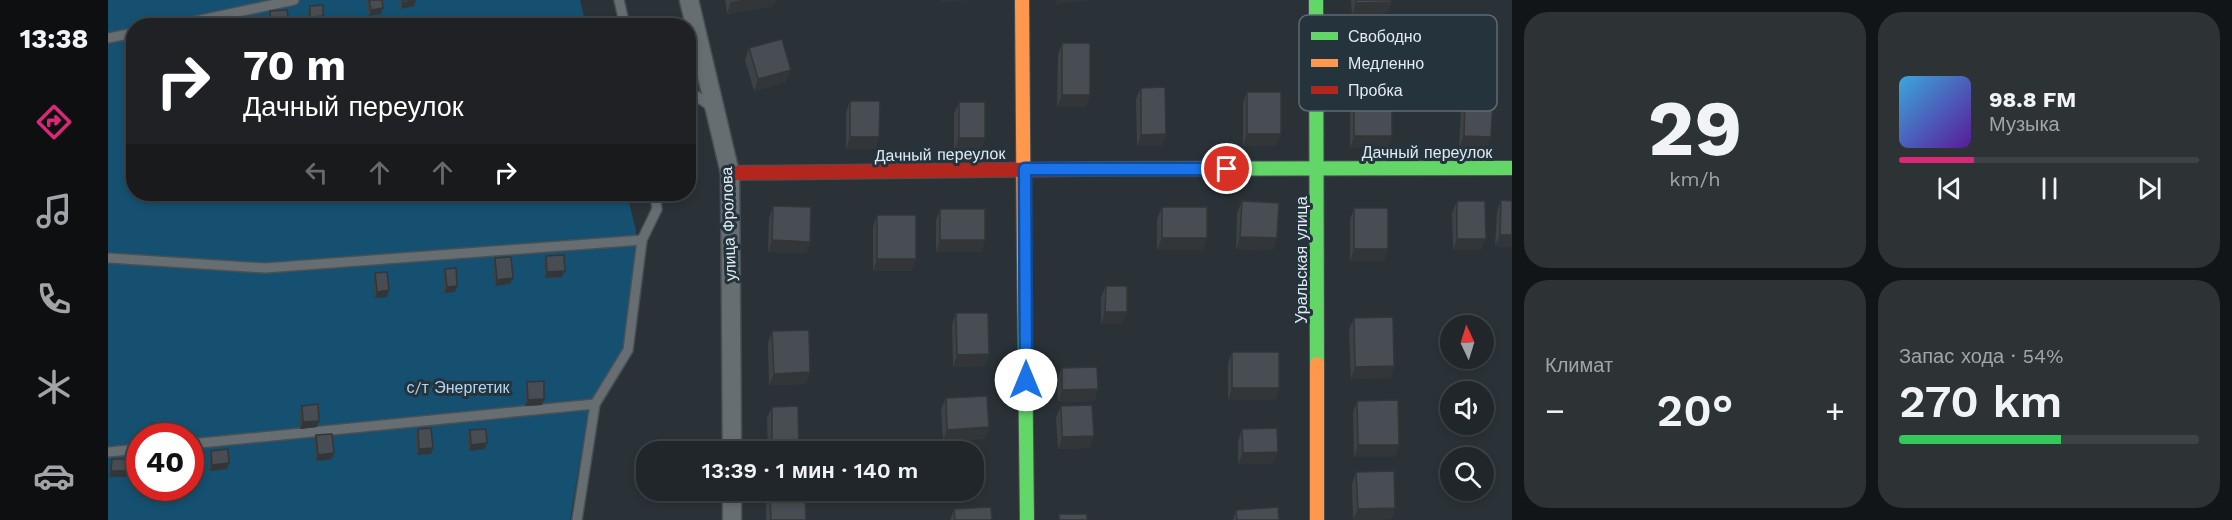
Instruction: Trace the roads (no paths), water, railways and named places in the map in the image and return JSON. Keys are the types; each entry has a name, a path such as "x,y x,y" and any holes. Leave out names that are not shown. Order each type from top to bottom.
{"street":[{"name":"улица Фролова","path":"689,0 693,18"},
{"path":"1022,0 1027,520"},
{"name":"Уральская улица","path":"1316,0 1316,15"},
{"name":"улица Фролова","path":"696,30 729,173 732,441"},
{"name":"Уральская улица","path":"1317,111 1317,520"},
{"name":"Дачный переулок","path":"729,173 1025,169 1512,168"},
{"path":"732,501 732,520"}],"lane":[{"path":"210,18 294,0"},
{"path":"619,0 623,18"},
{"path":"108,38 126,35"},
{"path":"696,96 715,110"},
{"path":"577,520 595,404 628,350 642,240 657,209 656,201"},
{"path":"108,258 265,268 642,240"},
{"path":"204,443 595,404"},
{"path":"108,452 126,450"}],"park label":[{"name":"с/т Энергетик","path":"458,387"}]}
